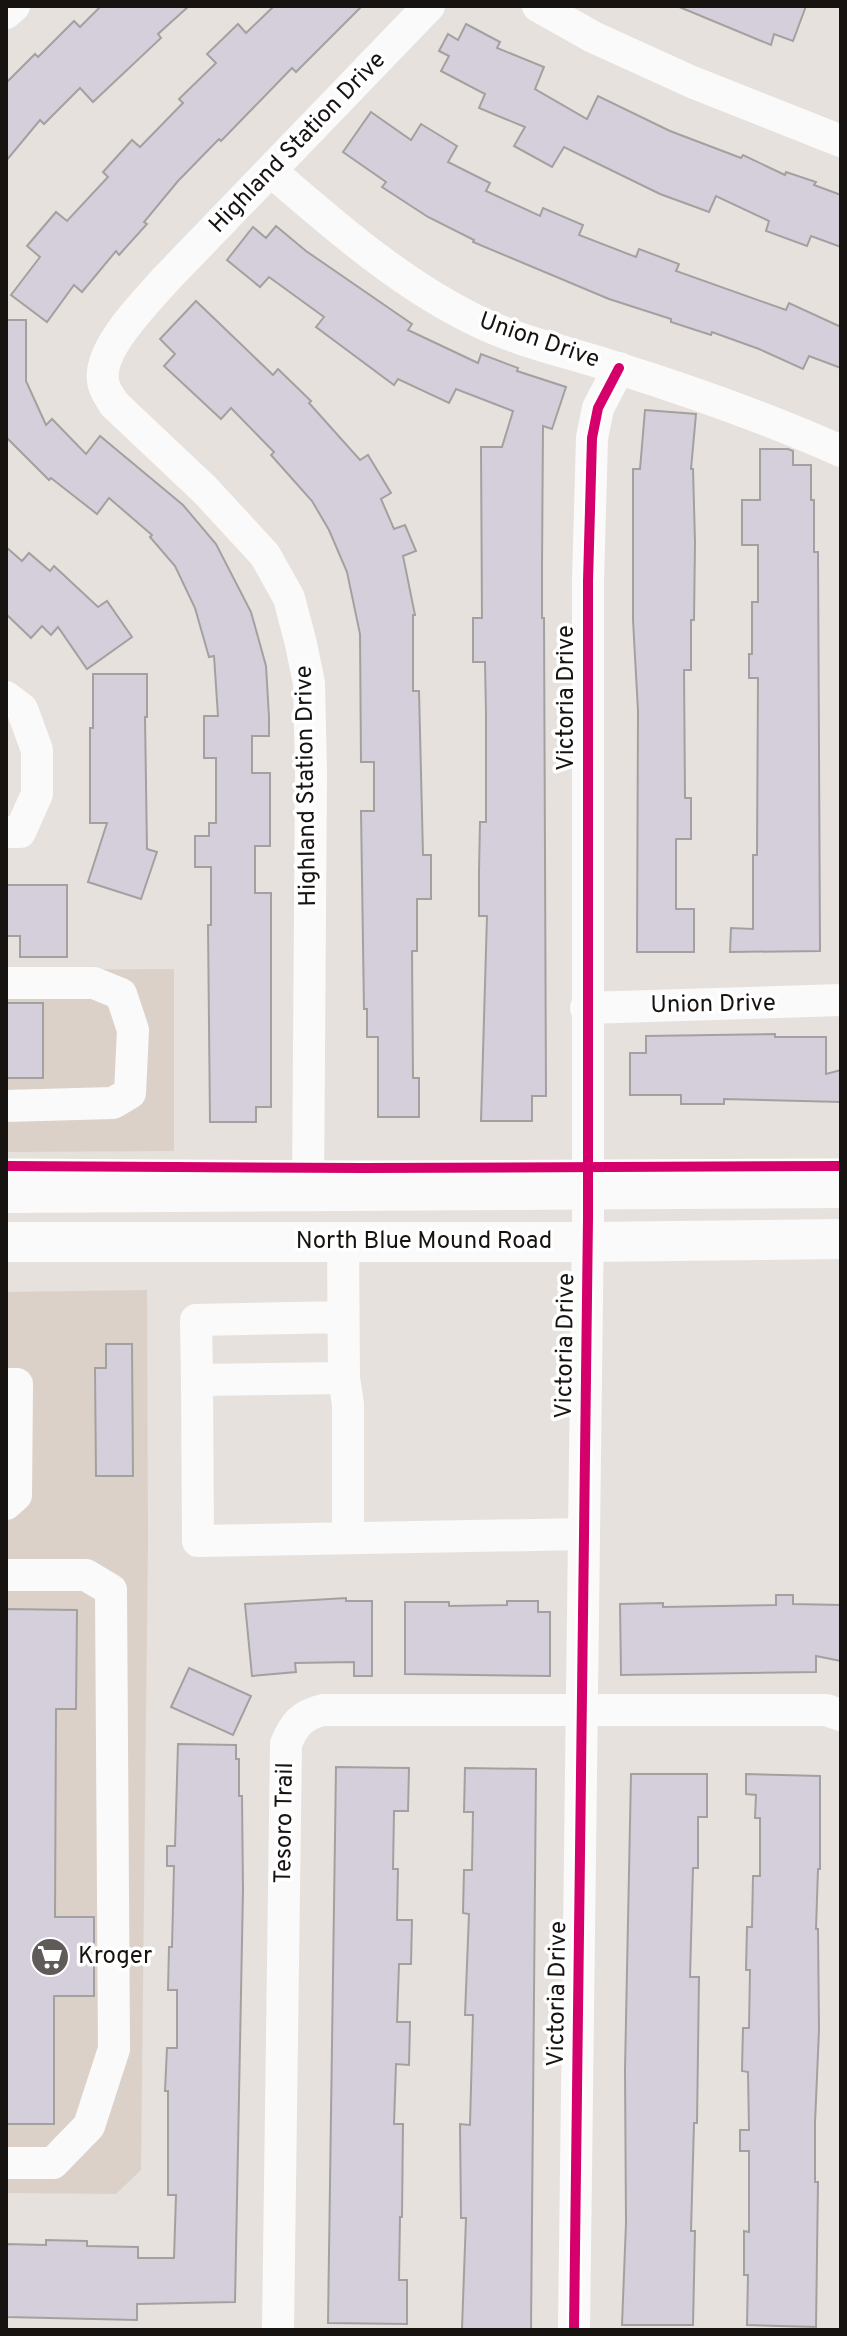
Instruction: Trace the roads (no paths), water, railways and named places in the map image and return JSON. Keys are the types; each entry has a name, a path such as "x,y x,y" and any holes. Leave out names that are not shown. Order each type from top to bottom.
{"main road":[{"path":"6,1193 841,1188"},
{"name":"North Blue Mound Road","path":"6,1242 841,1239"}],"street":[{"path":"6,13 14,6"},
{"name":"Highland Station Drive","path":"308,1191 311,773 309,683 301,644 289,598 265,555 205,490 114,404 105,390 103,367 124,327 165,280 429,6"},
{"path":"538,6 593,37 692,82 839,134"},
{"name":"Union Drive","path":"271,171 360,247 473,319 530,341 619,368 841,451"},
{"name":"Victoria Drive","path":"574,2330 587,1242 588,581 592,438 598,408 619,368"},
{"path":"6,697 22,709 37,750 37,794 13,832"},
{"path":"6,983 94,983 121,994 133,1030 130,1093 113,1103 6,1106"},
{"name":"Union Drive","path":"586,1008 841,1000"},
{"path":"343,1242 348,1538"},
{"path":"343,1317 196,1320 198,1541 584,1534"},
{"path":"197,1380 344,1378"},
{"path":"6,1384 17,1384 9,1498"},
{"path":"6,1575 86,1575 111,1590 114,1955 114,2049 89,2126 53,2163 6,2163"},
{"name":"Tesoro Trail","path":"278,2330 286,1744 298,1721 309,1713 323,1710 826,1710 841,1715"}],"place":[{"name":"Kroger","path":"50,1957"}]}
